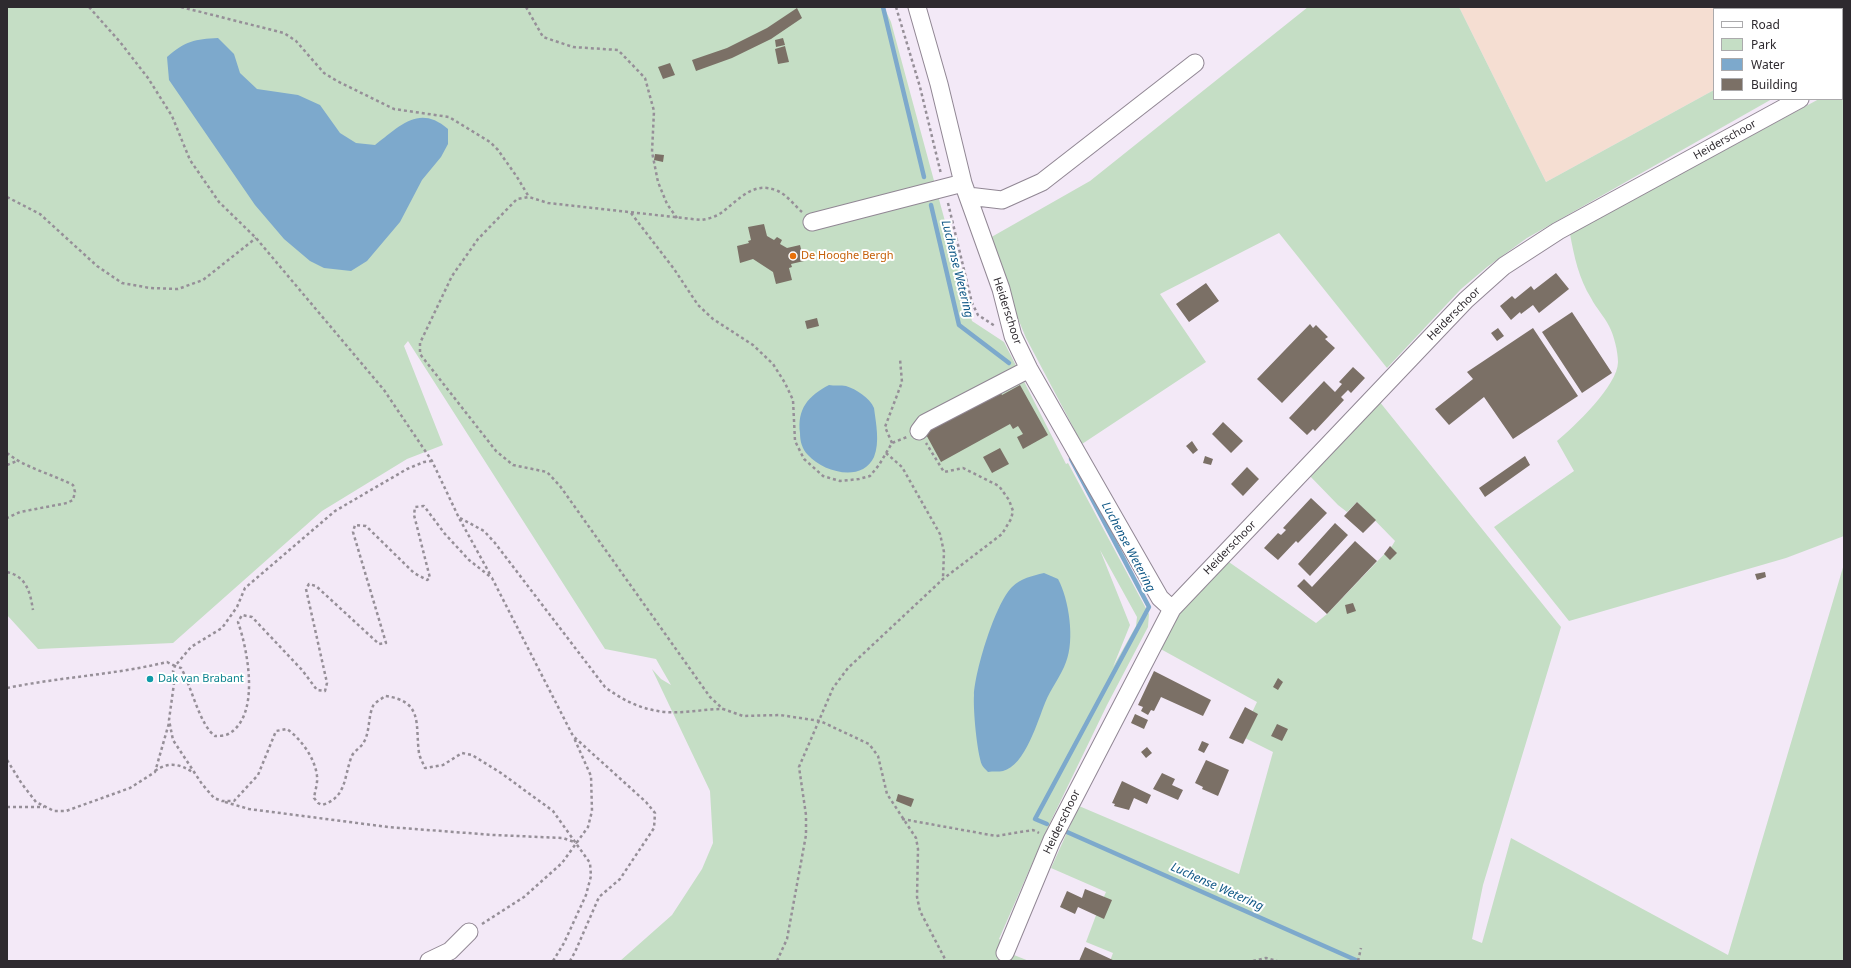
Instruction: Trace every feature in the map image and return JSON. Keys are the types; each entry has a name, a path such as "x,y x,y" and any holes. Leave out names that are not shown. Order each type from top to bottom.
{"street":[{"name":"Heiderschoor","path":"917,7 939,84 966,189 1001,289 1013,336 1029,369 1160,598 1172,609"},
{"path":"812,222 966,189 1002,200 1042,182 1195,64"},
{"name":"Heiderschoor","path":"1005,953 1052,840 1172,609 1466,300 1504,266 1558,231 1798,100"},
{"path":"919,432 925,423 1029,369"},
{"path":"429,961 450,956 469,932"}],"path":[{"path":"89,7 120,42 148,78 172,116 190,160 219,202 256,238 384,390 432,461 459,518 492,578 573,736 591,776 592,811 588,827 562,863 524,898 469,932"},
{"path":"181,7 284,33 296,41 324,73 338,81 394,109 449,117 490,142 498,150 529,197"},
{"path":"526,7 543,37 573,47 618,50 645,78 654,111 652,152 658,182 667,204 677,218"},
{"path":"723,709 710,697 560,486 547,472 513,464 496,451 420,354 420,343 456,270 478,239 517,199 529,197 548,203 701,220 711,218 720,213 746,192 762,188 779,191 812,222"},
{"path":"7,197 40,214 97,266 122,283 150,288 178,289 203,280 256,238"},
{"path":"631,213 674,269 698,305 713,319 752,345 773,364 785,383 793,400 795,441 804,459 823,476 840,481 870,476 880,465 892,443 919,432 944,472 963,468 978,474 999,486 1009,500 1013,511 1011,519 1002,534 943,579 848,668 833,688 820,721 798,768 806,815 806,835 787,939 777,961"},
{"path":"892,443 884,427 902,382 900,359"},
{"path":"7,453 17,461 54,475 73,485 75,492 73,500 67,503 20,512 7,518"},
{"path":"886,453 902,467 940,534 944,552 943,579"},
{"path":"7,466 17,461"},
{"path":"155,772 169,722 175,676 173,671 175,666 191,647 222,628 237,607 245,588 335,511 407,469 424,462 432,461"},
{"path":"7,688 74,677 113,673 167,662 181,668 190,685 206,728 214,736 228,734 240,725 246,709 249,671 242,634 238,622 242,616 252,617 302,670 317,690 325,691 327,683 306,589 309,584 316,586 379,644 386,643 353,532 355,525 366,526 414,573 427,580 430,578 428,567 414,515 414,507 424,506 445,534 469,560 492,578"},
{"path":"459,518 484,531 495,543 605,687 621,699 659,712 723,709 743,716 780,715 820,721 869,744 878,756 887,794 902,819 916,838 918,849 917,897 920,912 946,961"},
{"path":"7,572 23,580 30,591 33,610"},
{"path":"222,801 234,801 258,775 276,731 287,729 296,735 311,757 318,776 314,798 322,805 332,802 341,791 348,774 351,758 354,752 363,744 367,736 374,706 385,696 398,698 410,707 418,722 419,755 426,768 443,765 462,753 472,755 501,773 554,811 590,863 591,876 586,895 564,943 553,961"},
{"path":"169,722 173,740 196,775 214,798 222,801 249,809 388,827 494,835 563,838 577,843"},
{"path":"570,961 599,897 620,879 638,854 654,828 655,813 646,802 573,736"},
{"path":"7,760 22,784 36,802 54,811 66,810 130,788 163,765 174,764 186,768 196,775"},
{"path":"7,807 44,807"},
{"path":"902,819 996,836 1032,830 1052,840"},
{"path":"1358,961 1361,948"},
{"path":"1253,961 1266,958 1277,961"}],"shaded area":[{"path":"1459,7 1804,7 1713,8 1713,91 1546,182"}],"green space":[{"path":"7,7 884,7 891,22 972,321 1004,342 1066,464 1068,463 1149,614 1148,627 1107,705 1049,825 999,939 1017,948 1014,955 1029,961 620,961 672,915 702,869 713,843 710,791 652,669 661,679 671,685 656,659 605,649 408,341 404,346 443,445 407,459 322,511 173,643 38,649 7,615","holes":["1100,550 1137,617 1136,626 1113,667 1130,625"]},
{"path":"1308,7 1459,7 1546,182 1713,91 1713,100 1770,100 1527,238 1487,267 1461,289 1387,368 1279,233 1160,294 1206,362 1082,444 1026,338 996,265 988,239 1090,181"},
{"path":"1843,86 1844,536 1786,558 1569,621 1494,527 1574,471 1557,441 1594,405 1611,382 1616,371 1618,358 1613,334 1583,283 1575,259 1570,234 1817,100 1843,100"},
{"path":"1379,401 1561,627 1483,885 1472,939 1482,943 1511,838 1728,955 1844,564 1844,961 1110,961 1113,953 1086,942 1106,892 1051,868 1079,806 1239,874 1273,752 1241,736 1257,702 1157,647 1188,602 1226,560 1316,623 1327,614 1392,546 1395,541 1357,502 1347,512 1338,505 1308,474"}],"water":[{"path":"218,38 234,54 240,73 257,89 298,95 320,105 340,133 356,143 375,145 401,125 410,120 419,118 428,118 438,122 448,129 448,144 441,157 422,180 400,222 367,261 351,271 324,268 310,261 284,239 255,205 169,80 167,57 185,44 197,40"},
{"path":"829,385 846,386 854,389 866,397 874,408 877,433 876,451 874,457 868,465 861,470 842,472 832,470 815,461 808,455 802,445 800,439 800,417 802,410 815,394"},
{"path":"1044,573 1058,579 1062,587 1070,620 1069,653 1064,667 1047,698 1030,742 1018,761 1003,771 988,772 982,766 980,759 974,710 975,684 982,655 999,608 1012,587 1023,579"}],"building":[{"path":"797,8 802,18 771,39 732,58 696,71 692,60 727,48 767,28"},
{"path":"783,38 785,45 776,47 775,40"},
{"path":"785,46 789,62 778,64 775,49"},
{"path":"670,63 675,75 663,79 658,67"},
{"path":"655,154 664,155 663,162 654,160"},
{"path":"764,224 767,236 774,240 777,237 782,240 780,244 787,248 800,245 804,261 791,264 792,267 789,268 792,280 776,284 773,272 753,259 740,263 737,246 749,243 748,241 751,240 748,227"},
{"path":"1556,273 1569,289 1539,313 1533,305 1521,314 1520,312 1511,320 1500,306 1512,296 1515,299 1531,286 1534,290"},
{"path":"1206,283 1219,301 1189,322 1176,304"},
{"path":"1572,312 1612,373 1582,393 1542,332"},
{"path":"817,318 819,326 807,329 805,321"},
{"path":"1310,324 1313,328 1316,325 1328,337 1325,339 1335,348 1282,403 1257,379"},
{"path":"1498,328 1504,336 1497,341 1491,333"},
{"path":"1533,328 1578,396 1513,439 1484,397 1449,425 1435,409 1473,379 1467,372"},
{"path":"1353,367 1365,378 1351,393 1348,390 1341,397 1344,400 1315,431 1313,429 1307,435 1289,418 1324,381 1335,392 1342,384 1339,382"},
{"path":"1020,385 1048,435 1023,449 1017,437 1023,434 1018,426 1013,429 1010,424 941,462 923,429 998,388 1002,395"},
{"path":"1223,422 1243,441 1231,453 1212,434"},
{"path":"1192,441 1198,450 1193,454 1186,446"},
{"path":"1000,448 1009,464 992,473 983,457"},
{"path":"1205,456 1213,459 1211,465 1203,463"},
{"path":"1525,456 1530,465 1485,497 1479,488"},
{"path":"1247,467 1259,479 1243,496 1231,484"},
{"path":"1311,498 1327,513 1298,543 1296,541 1278,560 1264,548 1278,533 1281,535 1286,530 1283,528"},
{"path":"1357,502 1376,520 1363,533 1344,516"},
{"path":"1335,523 1348,535 1310,576 1298,564"},
{"path":"1355,541 1377,561 1327,614 1297,586 1304,579 1312,587"},
{"path":"1390,546 1397,553 1390,560 1384,554"},
{"path":"1765,572 1766,577 1757,580 1755,574"},
{"path":"1353,603 1356,611 1347,614 1345,605"},
{"path":"1154,671 1211,700 1203,716 1161,697 1154,711 1151,710 1148,715 1141,711 1143,707 1138,705"},
{"path":"1278,678 1283,682 1278,690 1273,687"},
{"path":"1245,707 1258,714 1243,744 1229,738"},
{"path":"1135,714 1148,720 1144,729 1131,723"},
{"path":"1277,724 1288,729 1282,741 1271,736"},
{"path":"1202,741 1209,744 1204,753 1198,750"},
{"path":"1147,747 1152,753 1146,758 1141,752"},
{"path":"1206,760 1229,770 1218,796 1202,789 1203,787 1195,783"},
{"path":"1162,773 1175,779 1172,785 1183,790 1178,800 1153,789"},
{"path":"1122,781 1151,795 1147,804 1134,798 1129,810 1114,806 1115,804 1112,803"},
{"path":"898,794 914,799 911,807 896,801"},
{"path":"1085,889 1112,900 1104,919 1078,907 1075,914 1060,907 1067,891 1082,898"},
{"path":"1085,947 1115,961 1079,961"}],"waterway":[{"name":"Luchense Wetering","path":"883,7 924,177"},
{"name":"Luchense Wetering","path":"931,205 959,325 1009,363"},
{"name":"Luchense Wetering","path":"1047,824 1035,819 1149,607 1071,459"},
{"name":"Luchense Wetering","path":"1067,832 1358,961"}],"place":[{"name":"De Hooghe Bergh","path":"793,256"},
{"name":"Dak van Brabant","path":"150,679"}]}
